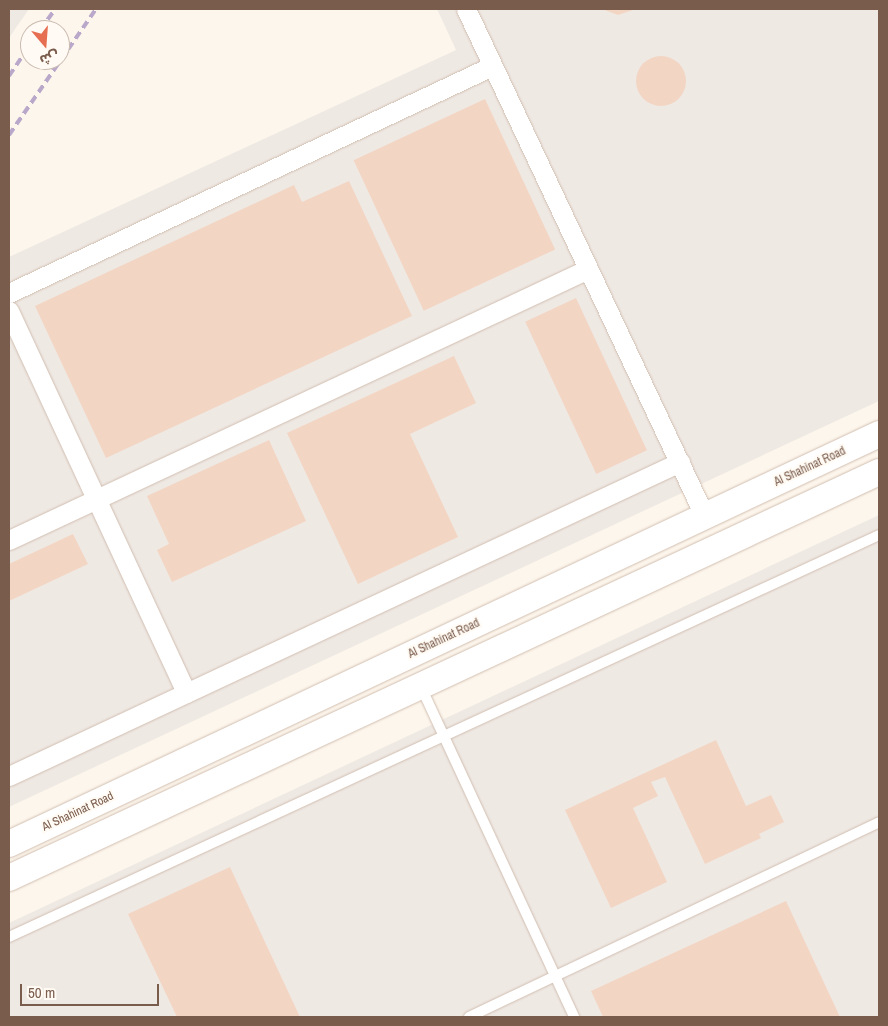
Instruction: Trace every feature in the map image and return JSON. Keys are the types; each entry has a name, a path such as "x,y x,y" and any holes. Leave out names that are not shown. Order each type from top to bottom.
{"main road":[{"name":"Al Shahinat Road","path":"9,844 879,434"},
{"path":"9,878 654,579 879,472"},
{"path":"634,550 637,565 654,579"},
{"path":"550,590 566,605 566,620"},
{"path":"144,781 142,797 159,808"}],"street":[{"path":"466,9 705,517"},
{"path":"9,293 492,66"},
{"path":"9,540 588,269"},
{"path":"9,311 186,693"},
{"path":"9,776 680,462"}],"lane":[{"path":"9,938 879,535"},
{"path":"421,687 574,1017"},
{"path":"469,1017 879,822"}],"shaded area":[{"path":"9,9 29,9 20,20 9,38"},
{"path":"437,9 879,9 879,401 9,807 9,257 456,50"},
{"path":"879,515 879,1017 9,1017 9,923"}],"building":[{"path":"602,9 636,9 618,15"},
{"path":"661,56 675,60 682,67 686,81 682,95 675,102 661,106 647,102 640,95 636,81 640,67 647,60"},
{"path":"485,99 555,249 424,311 354,160"},
{"path":"349,181 412,316 106,458 35,306 294,185 302,202"},
{"path":"576,298 647,450 596,474 525,322"},
{"path":"454,356 476,403 410,434 458,537 358,584 287,433"},
{"path":"269,440 306,521 172,582 157,550 169,544 147,496"},
{"path":"73,534 88,564 9,601 9,564"},
{"path":"716,740 746,806 771,795 784,822 759,834 761,838 705,864 665,777 651,782 658,796 633,808 667,882 611,908 565,810"},
{"path":"230,867 300,1017 177,1017 128,914"},
{"path":"786,901 840,1017 603,1017 591,991"}],"railway":[{"path":"47,20 55,9"},
{"path":"9,135 96,9"},
{"path":"9,76 20,60"}]}
